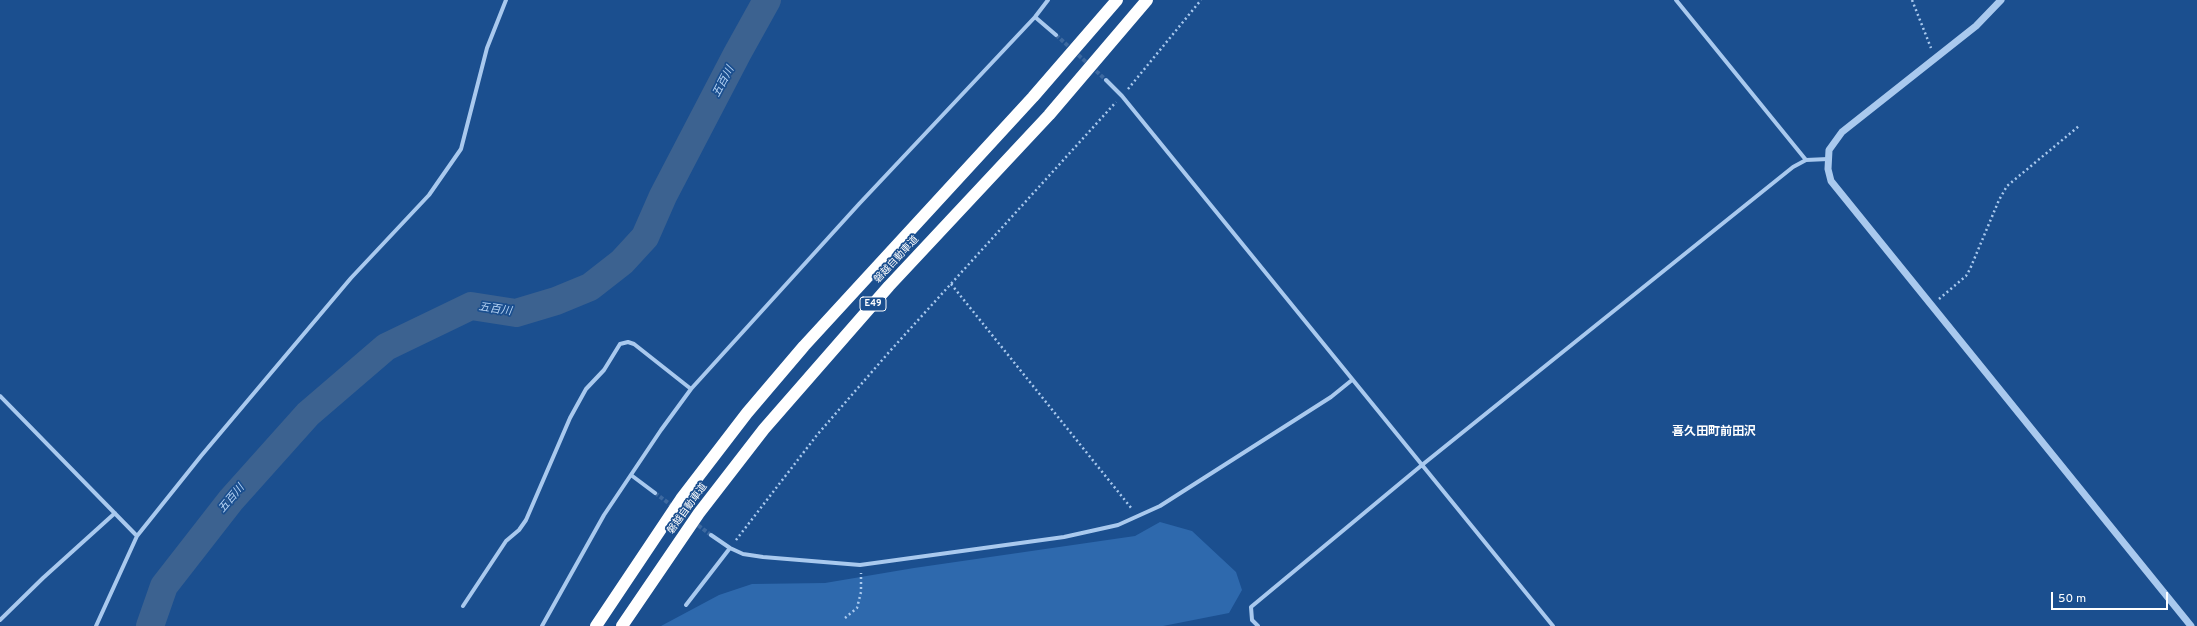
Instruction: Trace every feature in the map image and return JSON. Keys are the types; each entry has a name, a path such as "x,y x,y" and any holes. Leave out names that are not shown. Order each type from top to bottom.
{"highway":[{"name":"磐越自動車道","path":"596,626 681,499 747,413 804,346 1033,97 1117,0"},
{"name":"磐越自動車道","path":"622,626 699,513 764,429 884,292 1049,115 1147,0"}],"street":[{"path":"96,626 137,536 200,456 351,278 429,195 461,149 487,48 506,0"},
{"path":"542,626 604,515 691,389 859,204 1035,17 1048,0"},
{"path":"1676,0 1806,160"},
{"path":"2002,0 1976,26 1842,132 1829,150 1828,159 1831,181 2191,626"},
{"path":"1035,17 1056,35"},
{"path":"1106,80 1122,96 1553,626"},
{"path":"1258,626 1252,620 1251,607 1422,465 1794,167 1806,160 1828,159"},
{"path":"463,606 506,541 519,530 526,520 570,418 586,389 604,370 620,344 628,342 634,344 691,389"},
{"path":"710,535 730,548 743,554 762,557 860,565 1064,537 1118,525 1160,506 1331,397 1352,380"},
{"path":"0,396 137,536"},
{"path":"631,475 655,493"},
{"path":"0,620 42,578 115,513"},
{"path":"686,605 730,548"}],"path":[{"path":"730,548 817,435 951,283 1122,96 1201,0"},
{"path":"1912,0 1936,57"},
{"path":"1931,306 1966,276 1999,200 2007,186 2079,126"},
{"path":"951,283 1138,517"},
{"path":"845,618 857,608 861,592 860,565"}],"shaded area":[{"path":"1160,522 1192,531 1236,572 1242,590 1229,613 1163,626 661,626 719,595 752,584 825,583 914,568 1135,536"}],"waterway":[{"name":"五百川","path":"150,626 164,586 231,500 308,414 386,347 471,306 516,313 556,301 590,287 622,262 645,237 663,196 767,0"}],"tunnel":[{"path":"1056,35 1106,80"},
{"path":"655,493 711,535"}],"district":[{"name":"喜久田町前田沢","path":"1714,433"}]}
